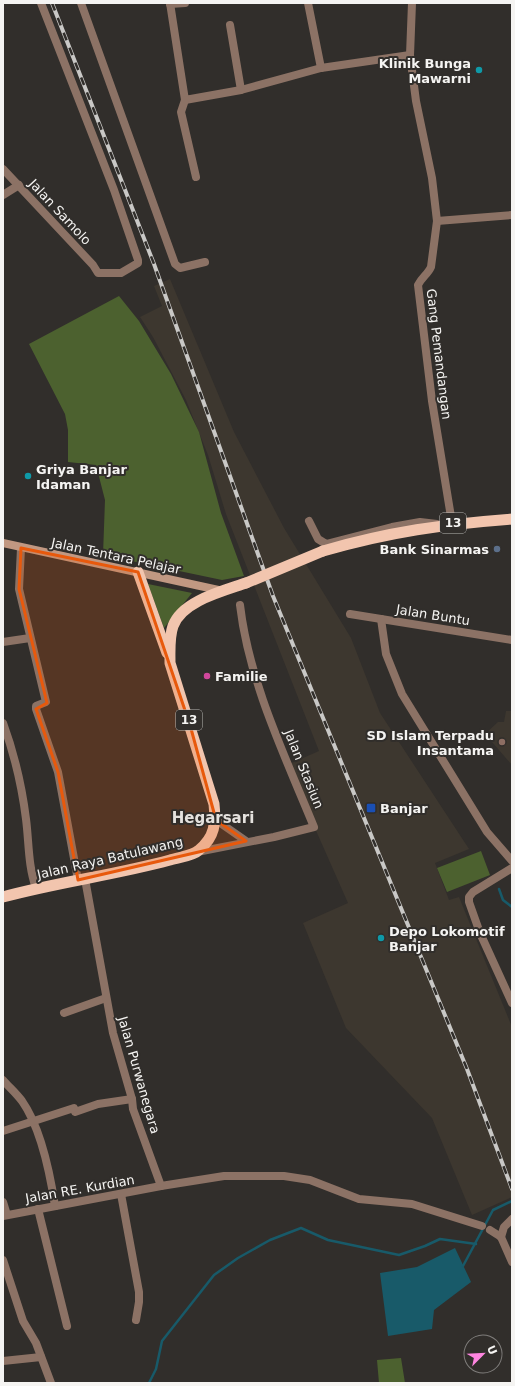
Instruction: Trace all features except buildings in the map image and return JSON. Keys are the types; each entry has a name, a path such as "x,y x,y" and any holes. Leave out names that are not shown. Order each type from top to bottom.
{"highway":[{"name":"13","path":"449,524 512,519"},
{"name":"Jalan Raya Batulawang","path":"3,897 36,888 148,866 198,852 211,838 216,820 214,804 170,663 173,626 180,613 192,604 323,551 394,532 449,524"},
{"path":"138,572 170,663"}],"main road":[{"name":"Jalan Tentara Pelajar","path":"3,543 224,592"}],"street":[{"name":"Jalan Samolo","path":"3,169 93,265 98,273 121,273 138,263 114,190 41,3"},
{"path":"81,3 175,264 180,268 205,262"},
{"path":"185,3 170,4 185,100 181,112 196,177"},
{"path":"308,3 321,68"},
{"name":"Gang Pemandangan","path":"412,3 410,55 416,101 432,178 437,221 431,267 418,285 449,524"},
{"path":"230,25 241,90"},
{"path":"185,100 241,90 321,68 410,55"},
{"path":"3,195 19,185"},
{"path":"437,221 512,215"},
{"path":"310,521 318,539 326,544 392,527 420,522 449,524"},
{"path":"3,642 30,638 19,589 21,548"},
{"name":"Jalan Stasiun","path":"198,852 246,841 274,837 314,827 276,733 254,673 244,639 240,606"},
{"name":"Jalan Buntu","path":"350,614 512,640"},
{"path":"381,619 386,654 402,694 487,832 512,862"},
{"name":"Jalan Purwanegara","path":"30,638 46,702 36,706 36,709 58,772 113,1033 132,1099 133,1109 161,1186"},
{"path":"3,723 13,753 26,818 32,877 36,888"},
{"path":"216,820 246,841"},
{"path":"512,868 485,883 469,897 469,902 480,933 512,1003"},
{"path":"64,1013 106,998"},
{"path":"3,1080 23,1102 32,1121 44,1153 55,1206"},
{"path":"3,1131 32,1121 98,1104 132,1099"},
{"path":"161,1186 224,1176 284,1176 310,1180 359,1199 412,1204 482,1226 501,1237 512,1262"},
{"name":"Jalan RE. Kurdian","path":"5,1216 161,1186"},
{"path":"121,1194 139,1292 140,1302 136,1320"},
{"path":"3,1202 5,1216"},
{"path":"38,1209 67,1326"},
{"path":"501,1237 504,1227 512,1219"},
{"path":"3,1260 23,1321 41,1357 51,1383"},
{"path":"3,1361 41,1357"}],"highlighted area":[{"path":"21,548 138,572 190,725 216,820 246,841 78,880 58,772 36,709 47,703 19,589"}],"shaded area":[{"path":"170,279 234,432 284,528 351,638 380,713 469,849 435,863 449,900 459,897 512,1027 512,1197 472,1215 432,1118 346,1028 303,923 348,903 287,765 319,751 226,514 208,455 186,400 153,337 140,317 162,306 154,286"},
{"name":"SD Islam Terpadu Insantama","path":"506,711 512,711 512,765 485,734 498,722 504,722"}],"green space":[{"path":"119,296 139,321 171,374 199,432 221,513 244,576 222,580 103,555 105,500 96,465 68,462 68,430 65,414 29,344"},
{"path":"148,584 192,593 164,628"},
{"path":"481,851 490,875 447,892 437,868"},
{"path":"401,1358 405,1383 379,1383 377,1360"}],"water":[{"path":"455,1248 471,1282 434,1310 432,1329 388,1336 380,1273 417,1267"}],"waterway":[{"path":"499,889 503,900 512,907"},
{"path":"463,1266 493,1210 512,1201"},
{"path":"149,1383 156,1369 162,1341 214,1275 238,1258 270,1240 301,1228 328,1240 399,1255 440,1239 476,1244"}],"railway":[{"path":"52,3 154,264 273,596 467,1069 512,1189"}],"place":[{"name":"Klinik Bunga Mawarni","path":"479,70"},
{"name":"Griya Banjar Idaman","path":"28,476"},
{"name":"Bank Sinarmas","path":"497,549"},
{"name":"Familie","path":"207,676"},
{"name":"SD Islam Terpadu Insantama","path":"502,742"},
{"name":"Banjar","path":"371,808"},
{"name":"Depo Lokomotif Banjar","path":"381,938"}],"district":[{"name":"Hegarsari","path":"213,818"}]}
